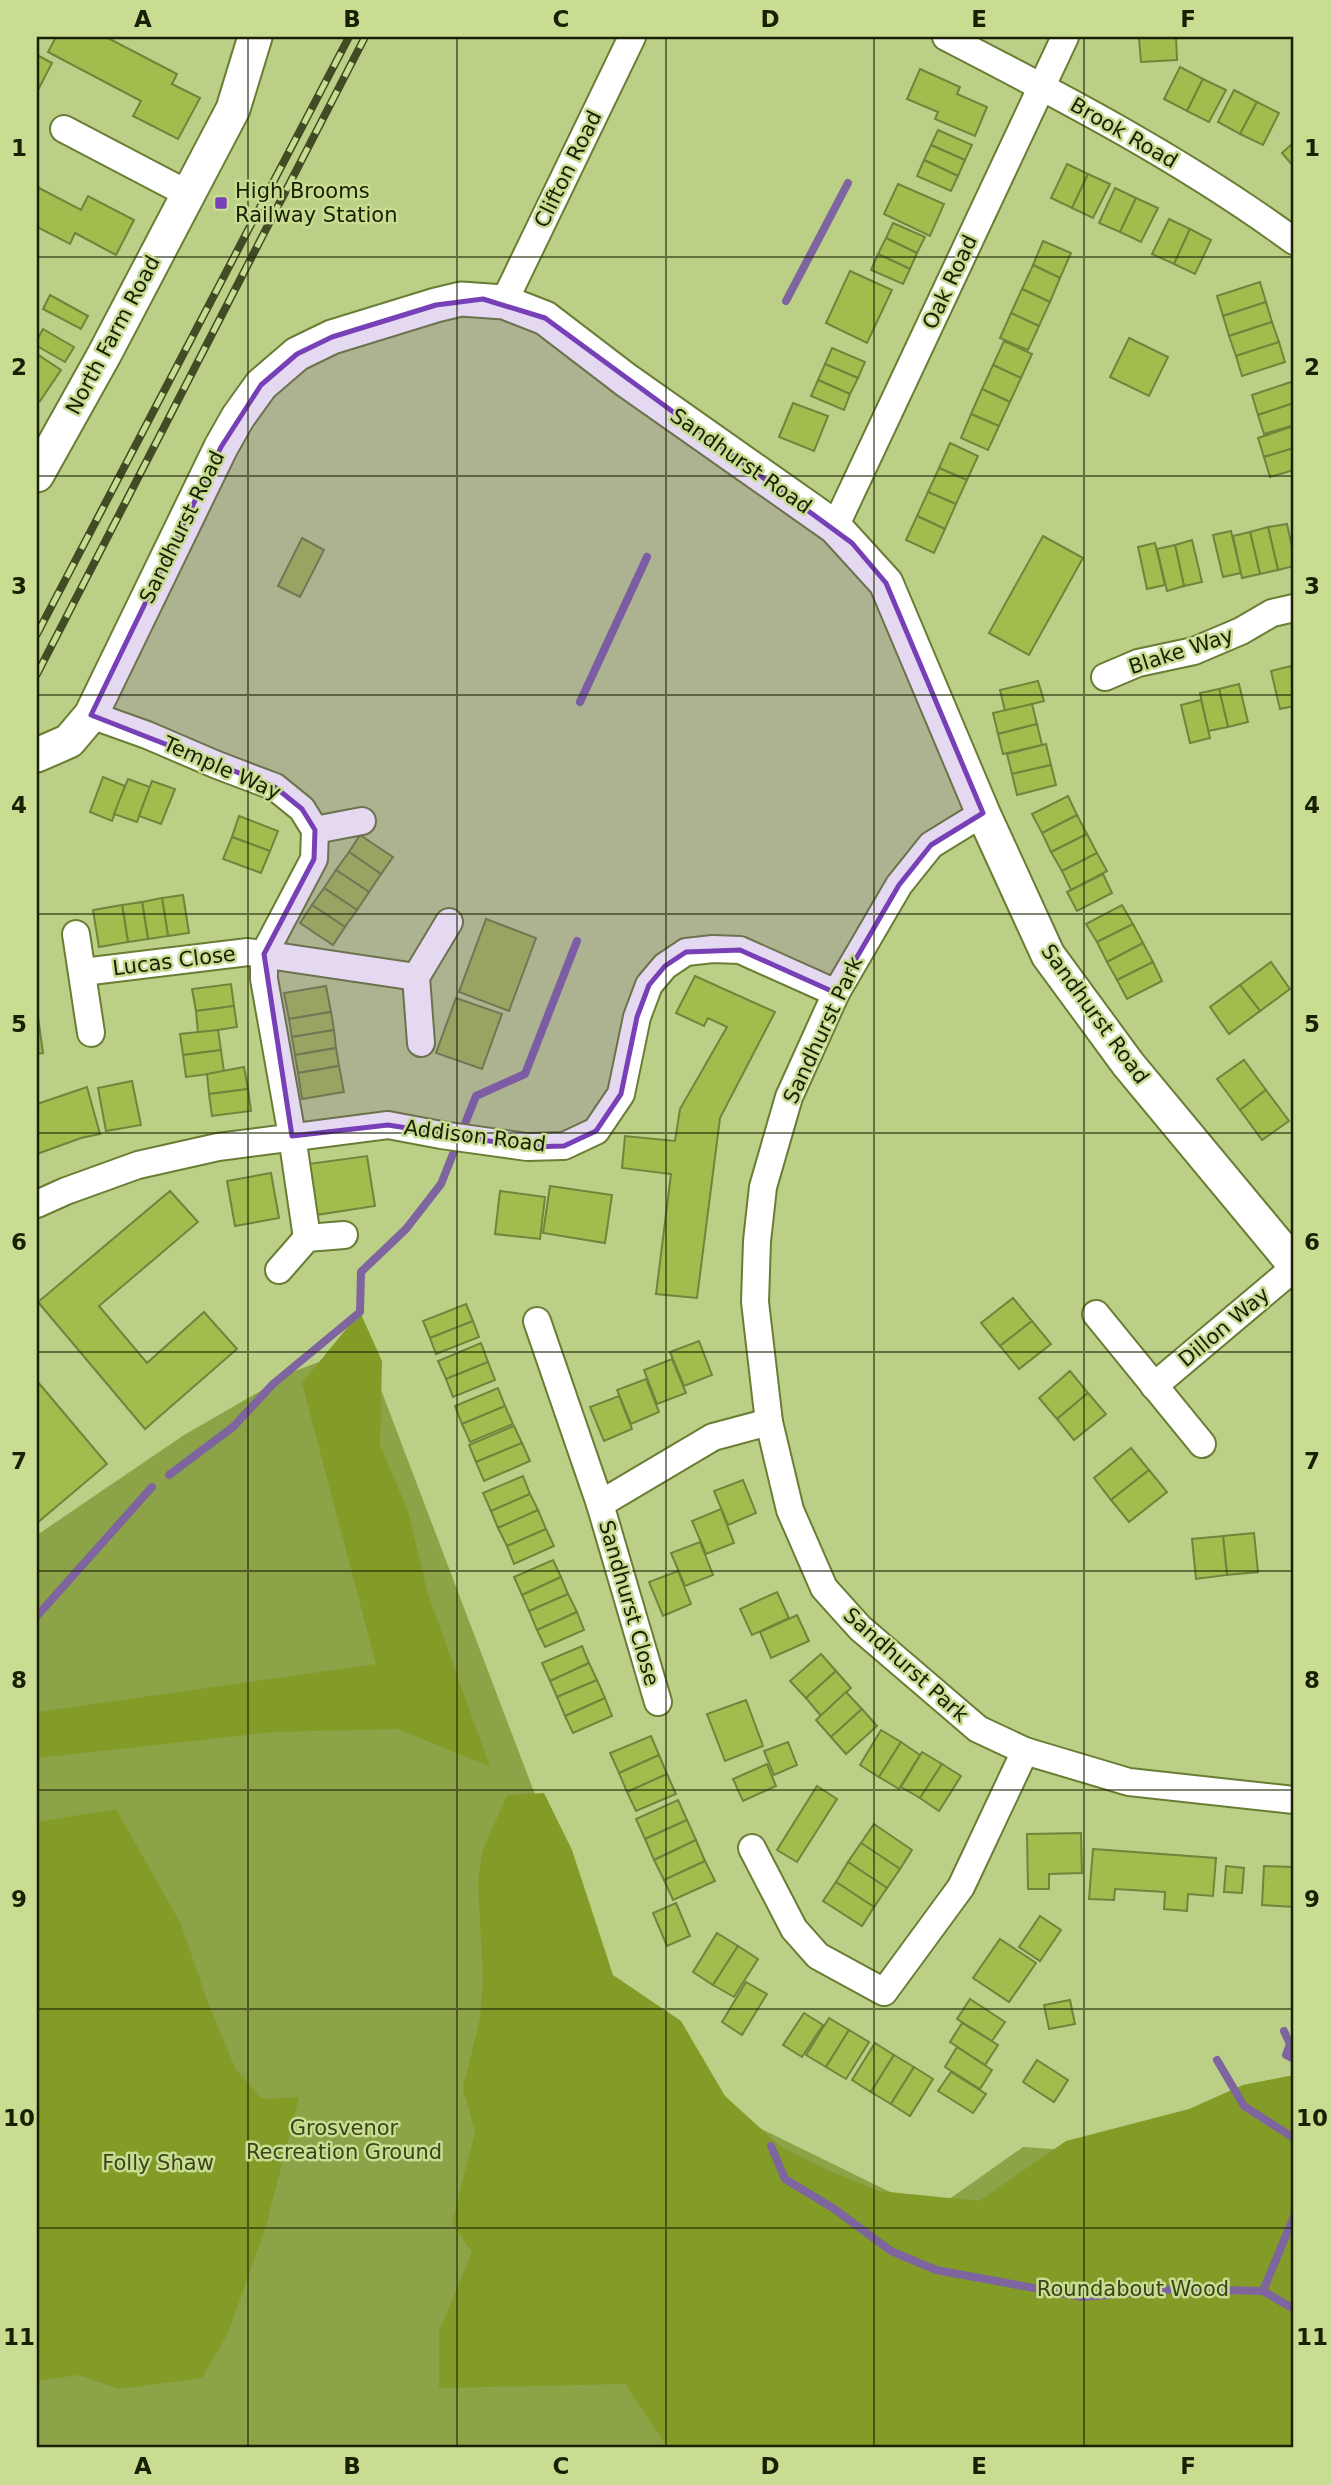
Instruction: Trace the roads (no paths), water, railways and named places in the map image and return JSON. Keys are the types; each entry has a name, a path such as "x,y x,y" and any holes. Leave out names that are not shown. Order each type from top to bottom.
{"street":[{"name":"North Farm Road","path":"37,475 104,355 233,109 255,37"},
{"name":"Clifton Road","path":"504,302 632,37"},
{"name":"Brook Road","path":"946,37 1084,108 1238,200 1294,241"},
{"name":"Oak Road","path":"835,527 1065,37"},
{"path":"64,130 188,194"},
{"name":"Sandhurst Road","path":"37,755 69,741 91,715 238,417 261,385 297,354 332,337 461,299 504,302 545,318 626,380 835,527 886,583 983,813 1048,956 1128,1064 1294,1266"},
{"name":"Blake Way","path":"1105,677 1138,663 1194,651 1241,631 1272,613 1294,608"},
{"name":"Temple Way","path":"91,715 148,735 275,788 302,808 315,830"},
{"name":"Sandhurst Park","path":"983,813 931,845 899,885 836,993 789,1097 763,1187 757,1241 755,1302 768,1422 790,1510 824,1588 860,1628 978,1729 1025,1751 1129,1782 1294,1800"},
{"path":"307,1238 264,979 264,954 314,859 315,830 362,821"},
{"path":"421,1043 416,977 449,922"},
{"name":"Lucas Close","path":"76,934 91,1033"},
{"name":"Addison Road","path":"37,1204 138,1165 218,1147 388,1125 527,1147 564,1146 596,1131 621,1094 638,1017 649,985 665,966 686,952 740,950 836,993"},
{"name":"Lucas Close","path":"83,972 248,952 416,977"},
{"path":"279,1270 307,1238 344,1235"},
{"name":"Dillon Way","path":"1154,1386 1294,1266"},
{"path":"1096,1314 1202,1444"},
{"name":"Sandhurst Close","path":"537,1321 600,1504 658,1702"},
{"name":"Sandhurst Close","path":"600,1504 713,1437 768,1422"},
{"path":"752,1848 794,1929 818,1956 884,1992 961,1887 1025,1751"}],"waterway":[{"path":"786,301 848,183"},
{"path":"580,702 647,557"},
{"path":"169,1475 233,1427 273,1384 360,1312 361,1272 406,1229 441,1184 476,1096 525,1074 577,941"},
{"path":"37,1616 152,1487"},
{"path":"1284,2031 1290,2044 1286,2055 1294,2059"},
{"path":"1217,2060 1244,2106 1294,2138"},
{"path":"771,2146 785,2179 833,2208 891,2251 936,2270 1083,2297 1178,2289 1263,2291 1294,2309"},
{"path":"1263,2291 1294,2216"}],"railway":[{"path":"37,634 349,37"},
{"path":"37,674 365,37"}],"place":[{"name":"High Brooms Railway Station","path":"221,203"}],"park label":[{"name":"Grosvenor Recreation Ground","path":"344,2140"},
{"name":"Folly Shaw","path":"158,2163"},
{"name":"Roundabout Wood","path":"1133,2289"}]}
